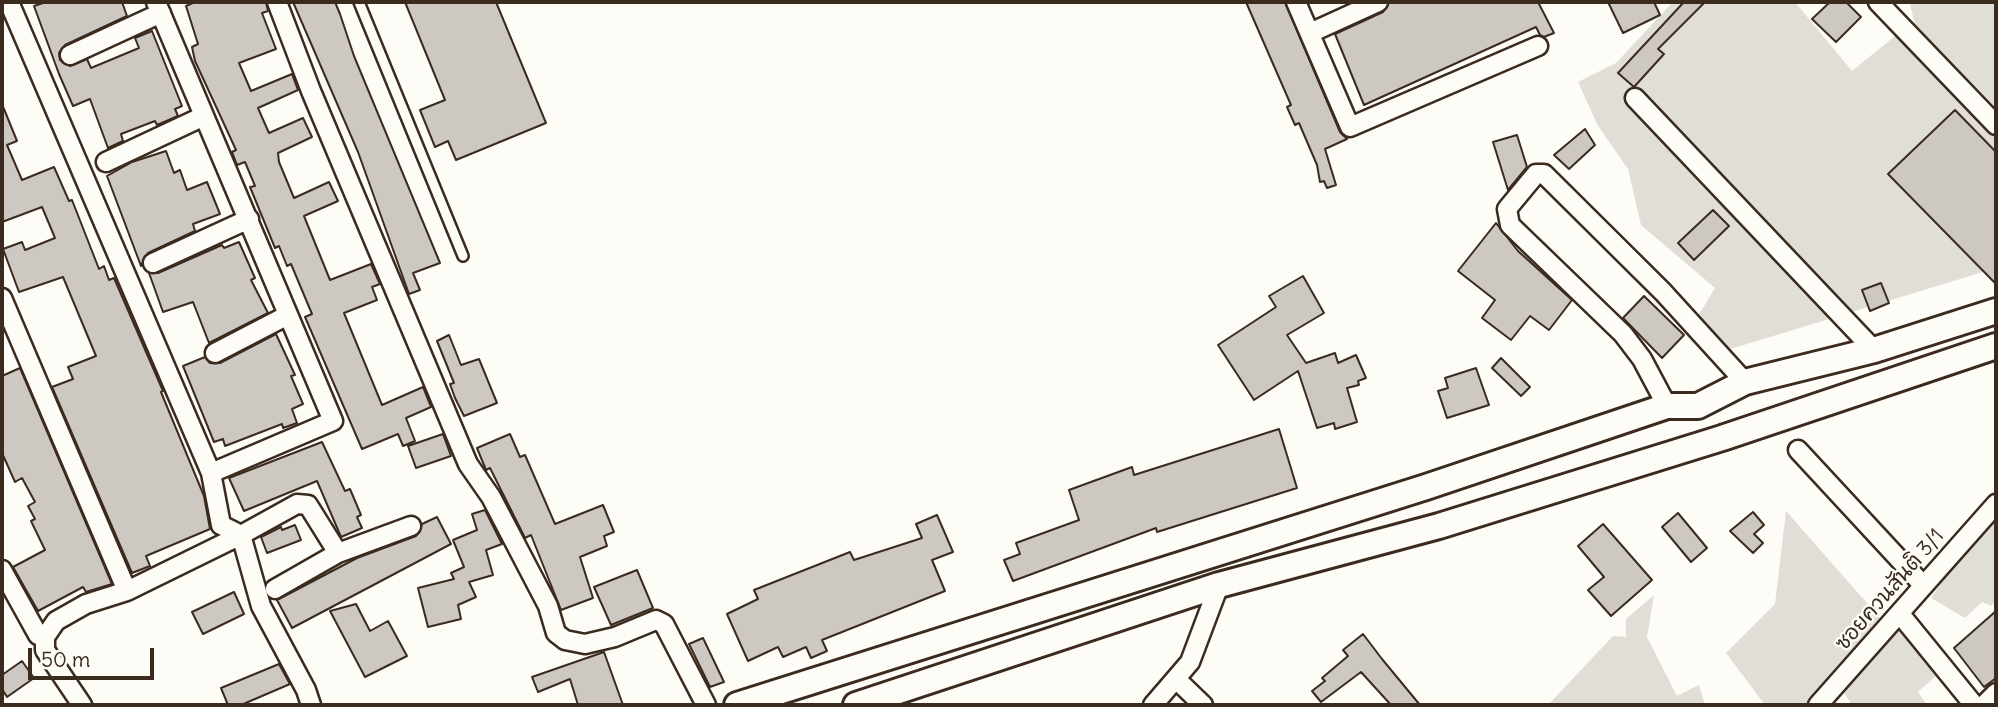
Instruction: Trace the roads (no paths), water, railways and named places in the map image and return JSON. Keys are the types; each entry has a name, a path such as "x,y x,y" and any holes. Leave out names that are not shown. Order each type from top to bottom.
{"main road":[{"path":"737,705 1426,487 1667,406 1698,406 1745,382 1874,350 1996,311"},
{"path":"856,705 1219,585 1439,526 1722,438 1996,346"},
{"path":"1426,487 1439,526"}],"street":[{"path":"9,2 211,473 221,525 241,535 261,606 306,690 311,705"},
{"path":"277,2 311,91 468,464 498,509 548,606 556,633 565,640 585,645 615,637 656,620 664,624 706,705"},
{"path":"1296,2 1350,127 1538,46"},
{"path":"1310,33 1378,2"},
{"path":"1878,2 1996,125"},
{"path":"70,55 159,8 333,421 211,473"},
{"path":"1635,97 1874,350"},
{"path":"106,162 204,116"},
{"path":"1667,406 1642,359 1623,334 1510,225 1507,209 1536,174 1544,174 1663,292 1745,382"},
{"path":"153,263 249,219"},
{"path":"2,298 127,591"},
{"path":"215,353 289,315"},
{"path":"1798,450 1923,585"},
{"name":"ซอยควนสันติ 3/1","path":"1818,705 1996,504"},
{"path":"82,705 45,650 45,637 56,621 86,604 127,591 297,505 308,505 338,553"},
{"path":"275,589 338,553 411,526"},
{"path":"2,570 38,635 45,637"},
{"path":"1153,705 1190,662 1203,635 1219,585"},
{"path":"1900,614 1974,705"},
{"path":"1176,679 1203,705"},
{"path":"1984,705 1996,693"}],"lane":[{"path":"359,2 463,256"}]}
